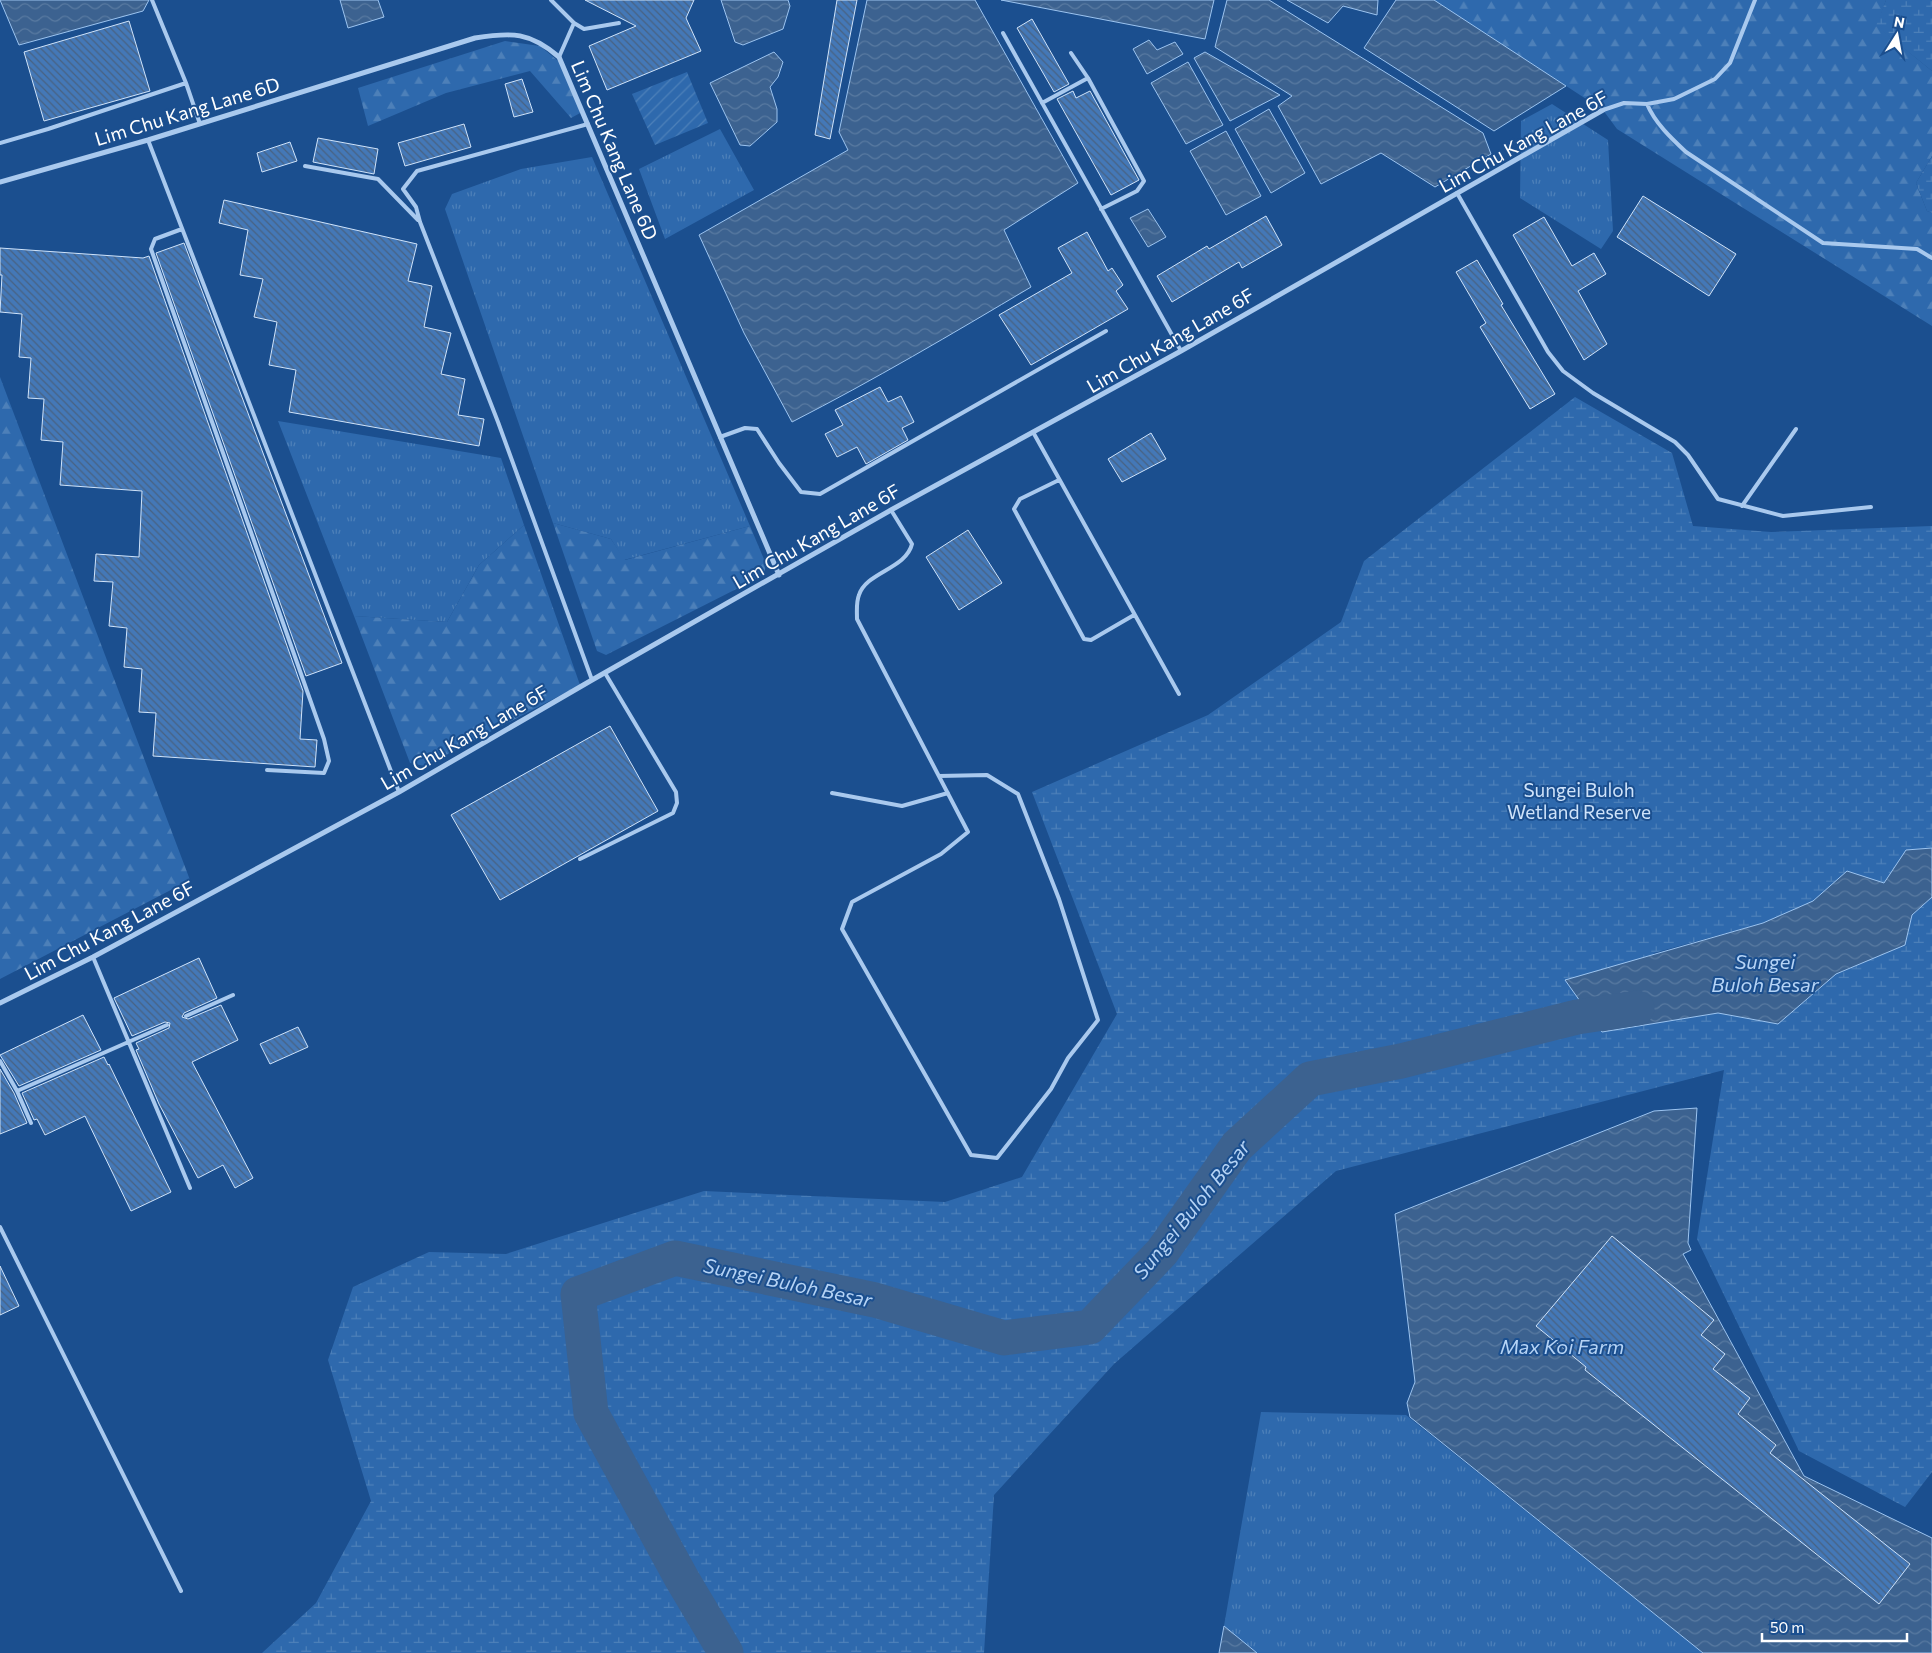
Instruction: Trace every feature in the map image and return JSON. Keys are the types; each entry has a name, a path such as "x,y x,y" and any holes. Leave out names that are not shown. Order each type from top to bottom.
{"street":[{"name":"Lim Chu Kang Lane 6D","path":"0,182 148,140 475,38 503,34 530,38 547,47 559,57 779,575"},
{"name":"Lim Chu Kang Lane 6F","path":"0,1003 93,957 399,792 891,510 1181,351 1603,110"}],"lane":[{"path":"152,0 186,83 200,124"},
{"path":"551,0 574,23 584,29 618,23"},
{"name":"Lim Chu Kang Lane 6F","path":"1603,110 1624,103 1647,104 1674,99 1715,80 1730,63 1755,0"},
{"path":"559,57 574,23"},
{"path":"1003,33 1181,351"},
{"path":"1071,53 1088,78 1144,181 1137,191 1101,209"},
{"path":"1042,103 1088,78"},
{"path":"0,143 186,83"},
{"path":"1647,104 1651,113 1671,138 1686,152 1823,243 1917,249 1932,258"},
{"path":"588,124 418,171 404,189 416,207 420,222 498,422 592,680"},
{"path":"148,140 399,792"},
{"path":"305,166 378,180 420,222"},
{"path":"1457,193 1548,352 1564,371 1593,393 1675,442 1688,455 1718,500 1783,516 1871,507"},
{"path":"182,229 155,238 151,249 320,730 329,761 324,773 267,770"},
{"path":"720,437 745,428 757,429 801,492 820,494 1106,331"},
{"path":"1742,506 1796,428"},
{"path":"1033,432 1178,694"},
{"path":"1059,480 1020,500 1014,510 1084,639 1091,640 1134,615"},
{"path":"891,510 912,544 910,551 859,593 857,619 968,832 941,854 852,902 842,930 971,1155 996,1158 1051,1089 1068,1058 1098,1020 1059,899 1018,794 987,775 939,776"},
{"path":"580,858 673,813 677,803 676,792 605,673"},
{"path":"832,793 902,806 948,793"},
{"path":"93,957 190,1188"},
{"path":"186,1016 233,995"},
{"path":"17,1091 166,1026"},
{"path":"0,1061 17,1091 31,1123"},
{"path":"0,1227 182,1591"}],"green space":[{"path":"1434,0 1886,0 1877,26 1932,71 1932,156 1916,183 1927,211 1932,213 1932,326 1617,129 1603,110"},
{"path":"1886,0 1932,0 1932,71 1876,26"},
{"path":"505,41 540,46 563,65 582,112 571,118 530,71 446,93 368,126 358,88"},
{"path":"687,72 708,123 655,145 632,94"},
{"path":"1552,104 1608,140 1613,231 1601,249 1520,198 1521,121"},
{"path":"720,129 754,190 665,239 639,169"},
{"path":"1932,156 1932,213 1927,211 1916,183"},
{"path":"592,157 750,526 624,560 611,539 553,523 445,209 452,194 521,169"},
{"path":"0,377 190,880 0,979"},
{"name":"Sungei Buloh Wetland Reserve","path":"1575,397 1672,453 1693,526 1771,532 1932,526 1932,848 1906,851 1884,883 1847,871 1813,901 1763,923 1654,953 1602,1032 1718,1013 1778,1024 1836,974 1905,945 1912,915 1932,897 1932,1472 1905,1507 1799,1451 1697,1239 1724,1070 1336,1171 1114,1364 994,1495 984,1653 262,1653 316,1603 371,1501 328,1360 353,1287 429,1252 506,1254 704,1191 945,1202 1022,1177 1117,1014 1032,792 1208,715 1341,622 1364,561"},
{"path":"278,421 501,458 524,525 479,565 447,622 354,616"},
{"path":"553,523 611,539 625,560 750,526 766,564 764,575 606,655 597,651"},
{"path":"524,525 580,685 425,766 410,763 354,616 447,622 479,565"},
{"path":"1261,1412 1406,1415 1703,1653 1257,1653 1224,1626"}],"water":[{"path":"0,0 149,0 143,11 19,45"},
{"path":"340,0 378,0 384,17 348,28"},
{"path":"721,0 788,0 790,6 783,29 743,45 735,42"},
{"path":"867,0 975,0 1078,183 1004,230 1031,287 883,373 792,422 744,333 699,235 848,150 839,132"},
{"path":"1001,0 1214,0 1205,39"},
{"path":"1227,0 1269,0 1483,133 1491,154 1435,187 1381,153 1321,184 1278,106 1292,96 1215,47"},
{"path":"1287,0 1378,0 1377,15 1343,6 1328,23"},
{"path":"1396,0 1434,0 1566,86 1494,131 1364,48"},
{"path":"1149,40 1157,50 1175,42 1183,54 1147,74 1133,49"},
{"path":"774,52 783,62 778,77 770,87 777,109 777,122 750,146 740,145 710,83"},
{"path":"1205,52 1280,95 1230,121 1194,58"},
{"path":"1188,62 1223,125 1186,144 1151,83"},
{"path":"1269,109 1305,173 1271,193 1235,129"},
{"path":"1226,131 1261,196 1226,215 1190,151"},
{"path":"1148,209 1166,237 1148,247 1130,218"},
{"name":"Sungei Buloh Besar","path":"1932,848 1932,897 1912,915 1905,945 1836,974 1778,1024 1718,1013 1602,1032 1565,980 1763,923 1813,901 1847,871 1884,883 1906,850"},
{"name":"Max Koi Farm","path":"1697,1108 1688,1243 1691,1250 1683,1254 1804,1476 1932,1538 1932,1653 1703,1653 1410,1417 1407,1403 1415,1382 1395,1214 1654,1111"},
{"path":"1224,1626 1257,1653 1219,1653"}],"building":[{"path":"585,0 694,0 686,18 701,51 607,90 589,46 636,26"},
{"path":"837,0 857,0 830,139 815,135"},
{"path":"1032,19 1069,84 1054,92 1017,28"},
{"path":"129,21 150,91 44,121 24,52"},
{"path":"522,79 533,112 514,117 505,84"},
{"path":"1073,91 1076,98 1090,91 1139,180 1111,195 1057,99"},
{"path":"464,124 471,147 405,166 398,143"},
{"path":"318,138 378,149 374,174 313,162"},
{"path":"290,142 297,161 262,172 257,153"},
{"path":"1643,196 1736,254 1709,296 1617,237"},
{"path":"224,200 417,244 408,281 432,286 424,327 451,333 441,374 465,379 458,415 484,419 479,446 289,412 296,370 269,365 277,322 254,317 263,279 240,275 248,230 219,223"},
{"path":"1266,216 1282,245 1242,268 1239,262 1172,302 1157,276 1207,246 1209,249"},
{"path":"1544,217 1572,266 1594,253 1606,274 1578,291 1607,344 1584,360 1513,235"},
{"path":"1087,232 1108,271 1112,268 1123,285 1116,291 1128,309 1031,365 999,315 1072,273 1058,248"},
{"path":"184,243 342,663 306,676 156,253"},
{"path":"0,248 143,258 149,256 303,691 300,739 317,740 315,767 153,756 156,713 139,712 142,669 124,667 127,628 109,626 113,582 94,581 96,554 139,557 142,491 60,485 63,442 41,440 44,399 28,398 31,358 19,357 22,314 0,312 2,275 0,275"},
{"path":"1477,260 1503,304 1501,305 1555,394 1530,409 1480,327 1486,323 1456,272"},
{"path":"880,387 888,402 901,396 914,422 902,428 908,440 866,464 857,447 837,457 825,434 843,425 835,410"},
{"path":"1151,433 1166,459 1122,482 1108,459"},
{"path":"968,530 1002,583 959,610 926,557"},
{"path":"610,726 658,811 500,900 451,815"},
{"path":"199,958 217,998 184,1013 182,1017 188,1019 221,1005 238,1040 192,1062 253,1178 235,1188 223,1165 198,1178 159,1104 136,1050 139,1049 136,1043 169,1028 170,1023 165,1022 132,1036 114,998"},
{"path":"83,1015 101,1050 19,1086 0,1055"},
{"path":"298,1027 308,1047 270,1064 260,1044"},
{"path":"104,1057 171,1192 131,1211 85,1116 45,1135 37,1119 34,1120 22,1093"},
{"path":"0,1069 14,1093 27,1123 0,1134"},
{"path":"1612,1236 1714,1320 1701,1335 1725,1354 1713,1369 1750,1398 1738,1414 1776,1445 1770,1453 1910,1564 1879,1604 1585,1370 1586,1367 1536,1326"},
{"path":"0,1266 19,1306 0,1315"}],"waterway":[{"name":"Sungei Buloh Besar","path":"726,1653 682,1579 591,1413 578,1294 675,1258 875,1300 1004,1338 1090,1327 1162,1252 1237,1146 1310,1079 1401,1061 1577,1017 1637,1008"}]}
